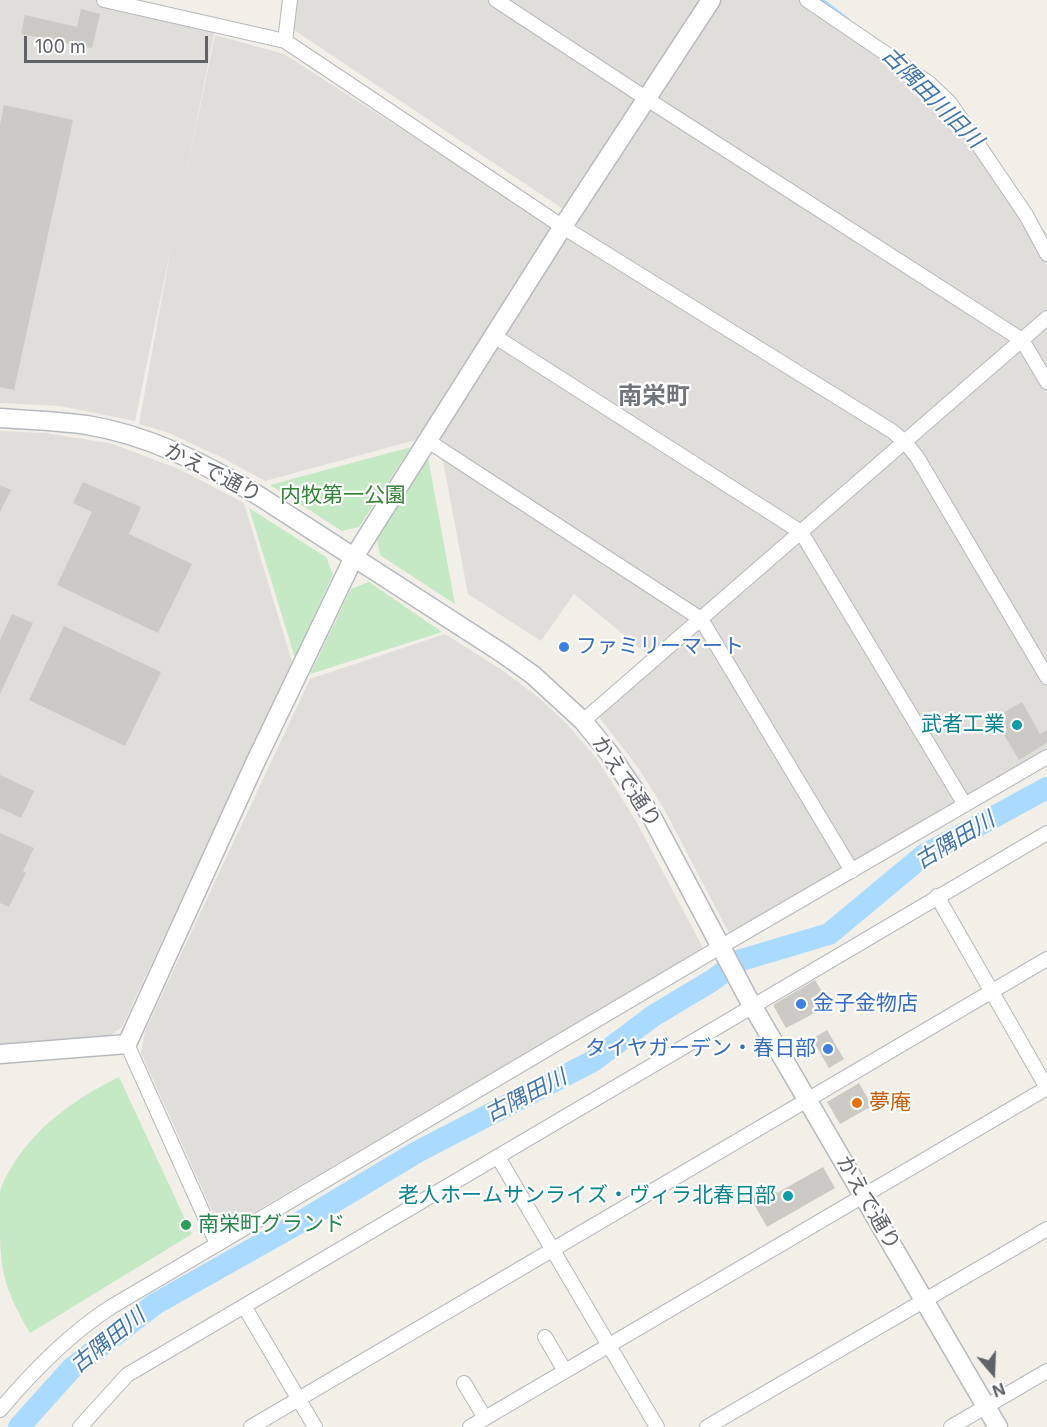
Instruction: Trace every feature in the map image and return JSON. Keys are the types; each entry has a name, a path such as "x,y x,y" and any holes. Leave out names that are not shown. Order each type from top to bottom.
{"street":[{"path":"104,0 285,41 563,227 892,430 916,457 1047,677"},
{"path":"285,41 290,0"},
{"path":"496,0 1022,340 1047,382"},
{"path":"216,1244 127,1044 255,763 354,557 563,227 711,0"},
{"path":"807,0 929,83 950,104 1026,214 1047,254"},
{"path":"583,721 1047,318"},
{"path":"494,336 801,532 965,805"},
{"name":"かえで通り","path":"0,418 88,425 160,445 220,473 502,652 533,675 583,721 622,770 653,819 722,952 998,1427"},
{"path":"428,441 701,619 852,871"},
{"path":"0,1410 23,1383 85,1324 216,1244 722,952 852,871 1047,757"},
{"path":"80,1427 127,1375 498,1157 752,1004 1047,833"},
{"path":"464,1383 479,1424 565,1371 1047,1088 937,896"},
{"path":"251,1427 1047,959"},
{"path":"0,1054 127,1044"},
{"path":"498,1157 657,1427"},
{"path":"707,1427 1047,1229"},
{"path":"244,1306 315,1427"},
{"path":"544,1337 565,1371"},
{"path":"951,1427 1047,1371"}],"shaded area":[{"path":"0,0 108,0 216,24 184,185 215,35 284,54 560,231 427,437 265,481 169,433 139,424 172,242 135,421 60,406 0,403"},
{"path":"297,0 823,0 929,83 1026,215 1047,233 1047,751 730,935 663,807 639,769 599,717 658,663 574,594 541,641 468,594 437,429 572,215 294,30"},
{"path":"0,431 46,433 113,444 179,469 244,503 292,662 122,1027 106,1038 0,1045"},
{"path":"445,634 502,670 538,697 567,724 597,759 636,821 702,946 700,951 227,1228 218,1224 141,1053 145,1031 310,679"}],"green space":[{"name":"内牧第一公園","path":"411,447 359,527 342,531 270,485"},
{"path":"428,458 455,604 380,555 377,538"},
{"path":"249,508 326,557 333,574 295,658"},
{"path":"369,582 442,632 310,674 351,589"},
{"path":"119,1077 192,1234 30,1333 10,1295 3,1272 0,1245 1,1188 14,1163 35,1136 74,1103"}],"building":[{"path":"81,9 100,14 92,48 21,34 25,15 77,27"},
{"path":"4,105 73,120 14,390 0,387 0,125"},
{"path":"83,482 141,507 129,534 192,564 158,633 57,585 92,512 73,503"},
{"path":"0,485 11,490 0,512"},
{"path":"12,614 33,623 0,694 0,640"},
{"path":"64,626 161,672 125,746 29,700"},
{"name":"武者工業","path":"1022,702 1040,734 1047,730 1047,743 1019,760 994,718"},
{"path":"0,775 34,791 21,818 0,808"},
{"path":"0,833 34,848 23,871 26,873 9,907 0,903"},
{"name":"金子金物店","path":"815,980 830,1005 786,1028 773,1005"},
{"name":"タイヤガーデン・春日部","path":"827,1030 844,1059 829,1068 812,1039"},
{"path":"859,1083 872,1106 840,1124 827,1102"},
{"name":"老人ホームサンライズ・ヴィラ北春日部","path":"823,1167 835,1188 767,1227 751,1199 773,1186 777,1193"}],"waterway":[{"name":"古隅田川旧川","path":"822,0 848,20"},
{"name":"古隅田川","path":"19,1427 71,1369 155,1304 297,1224 417,1152 593,1061 653,1016 713,980 738,961 829,934 924,855 1047,788"}],"place":[{"name":"ファミリーマート","path":"564,647"},
{"name":"武者工業","path":"1017,725"},
{"name":"金子金物店","path":"801,1004"},
{"name":"タイヤガーデン・春日部","path":"828,1049"},
{"name":"夢庵","path":"857,1103"},
{"name":"老人ホームサンライズ・ヴィラ北春日部","path":"788,1196"},
{"name":"南栄町グランド","path":"186,1225"}],"district":[{"name":"南栄町","path":"654,397"}]}
